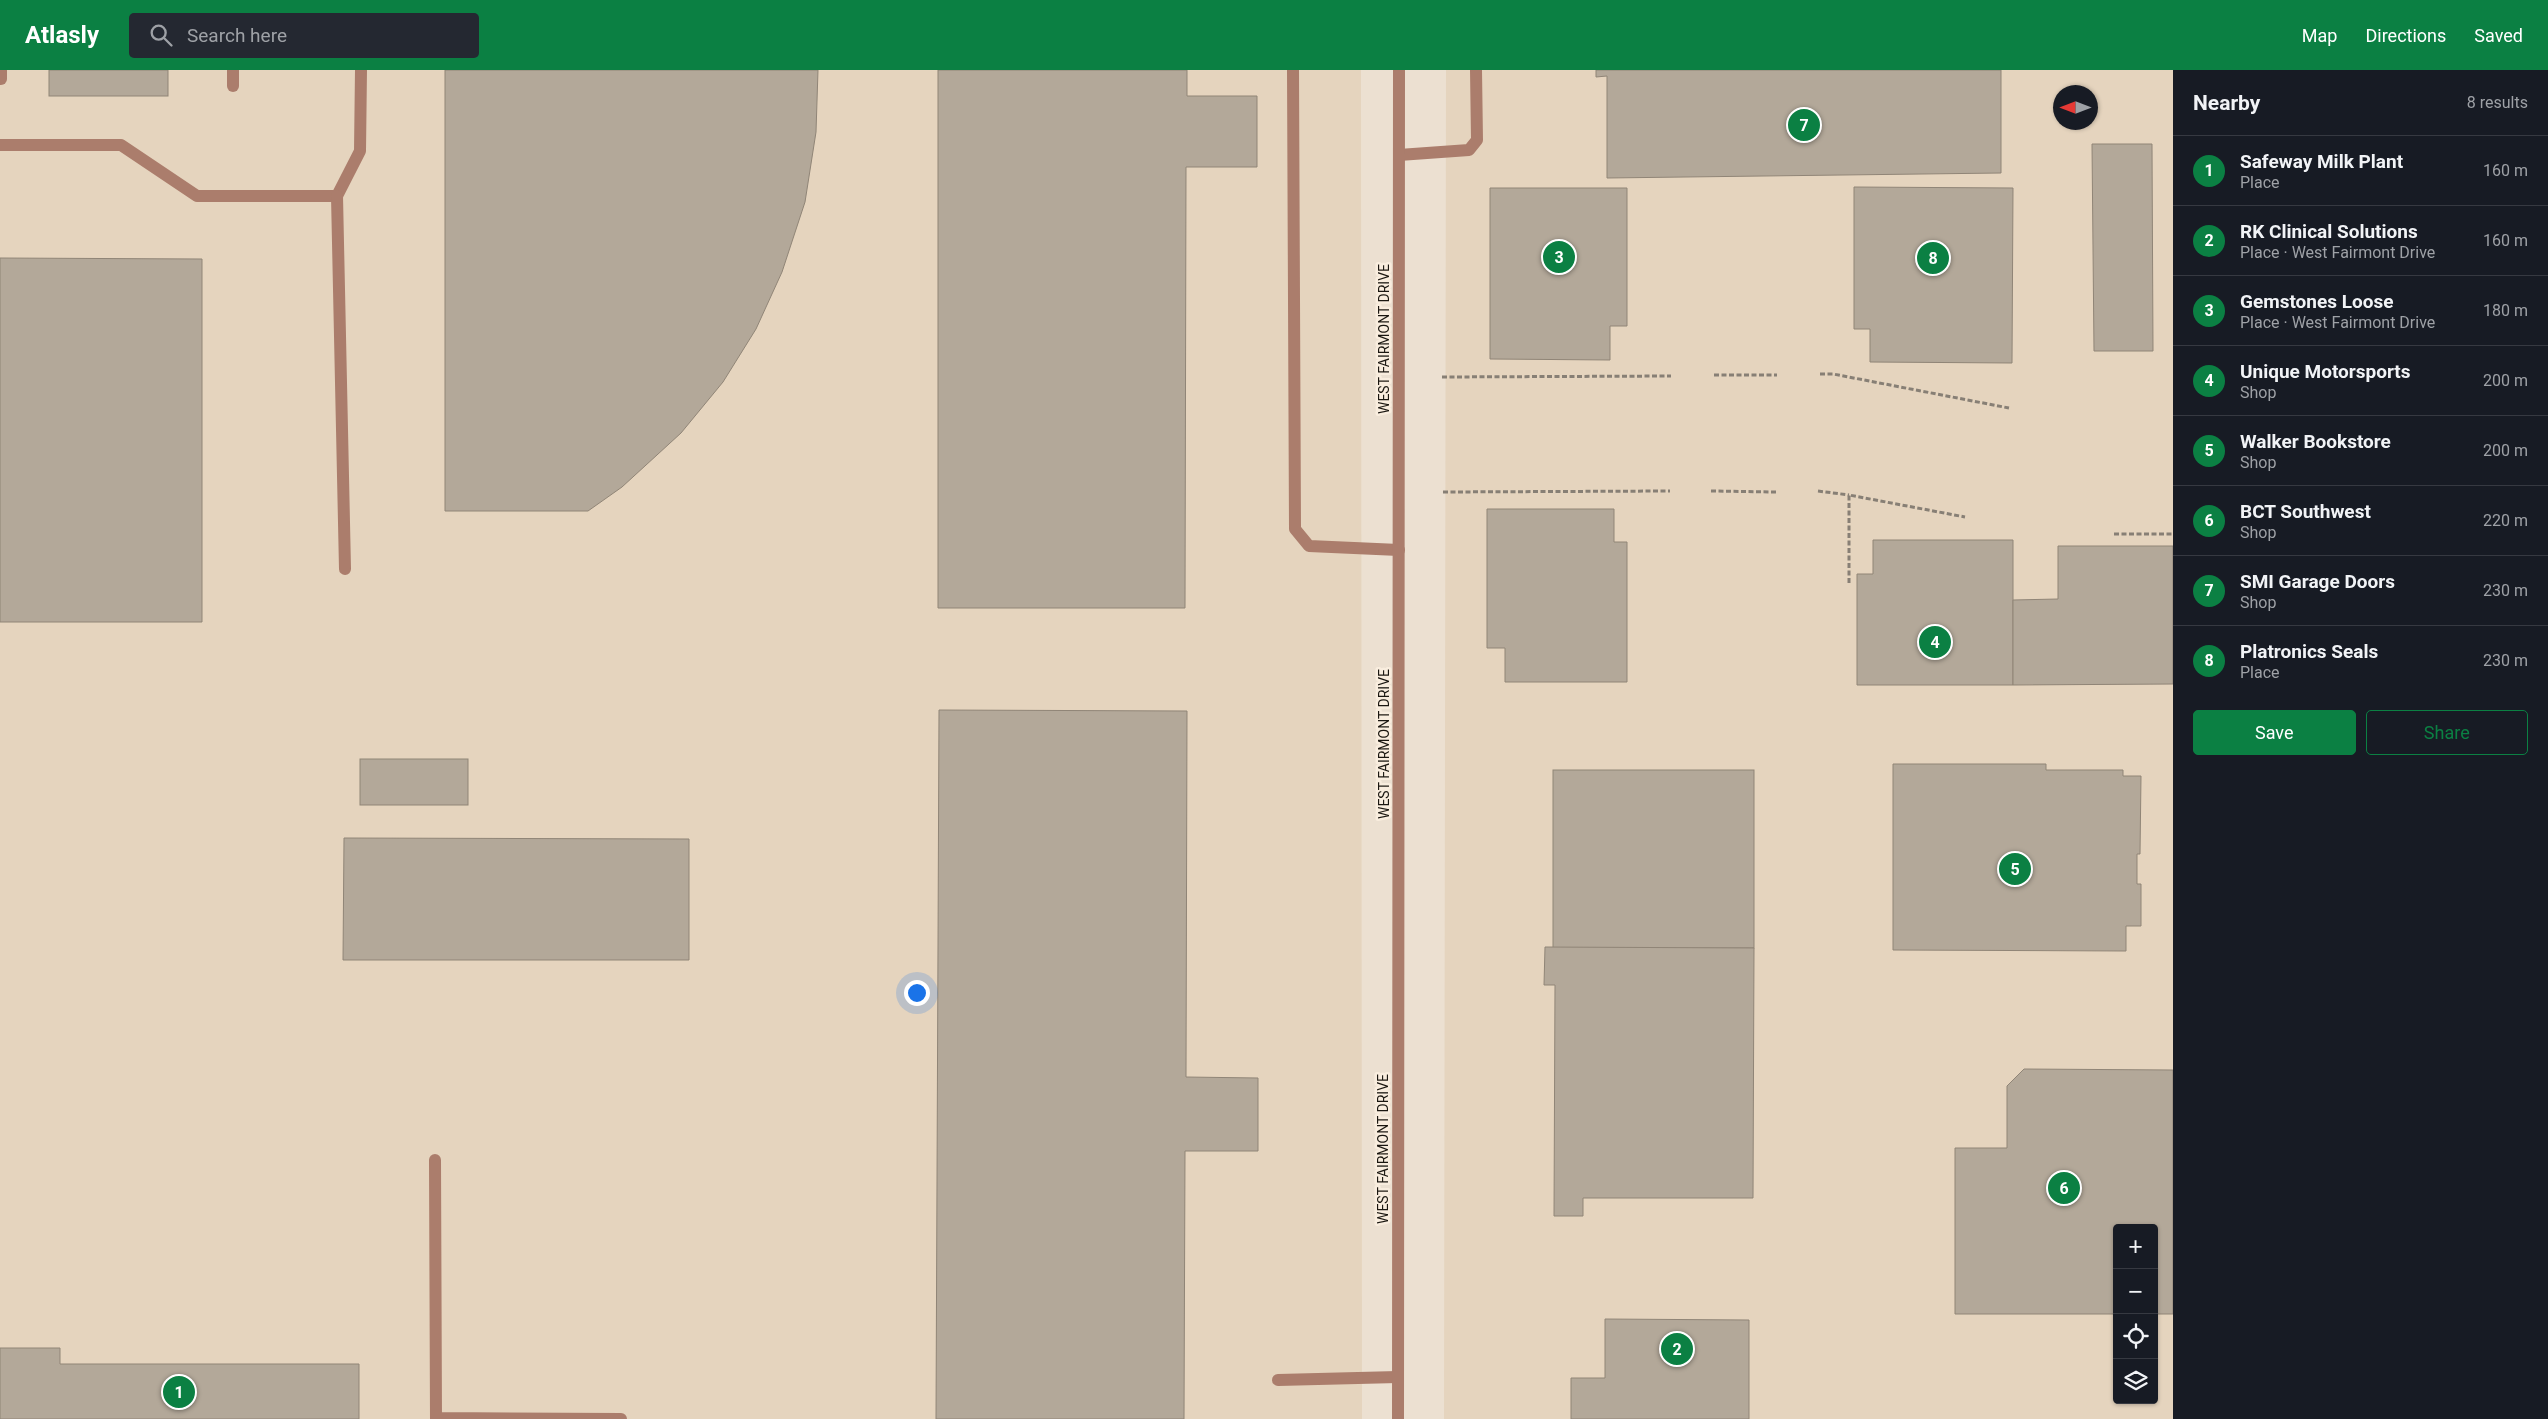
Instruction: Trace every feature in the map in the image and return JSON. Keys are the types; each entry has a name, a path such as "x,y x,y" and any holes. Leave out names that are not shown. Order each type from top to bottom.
{"street":[{"path":"233,70 233,86"},
{"path":"346,569 337,196 360,151 361,70"},
{"path":"1293,70 1296,529 1309,546 1399,550"},
{"name":"WEST FAIRMONT DRIVE","path":"1398,1419 1399,70"},
{"path":"1399,155 1469,150 1477,140 1476,70"},
{"path":"0,145 120,145 197,196 337,196"},
{"path":"435,1160 436,1418 621,1419"},
{"path":"1278,1380 1398,1377"}],"path":[{"path":"1820,374 1833,374 2008,408"},
{"path":"1714,376 1777,375"},
{"path":"1442,376 1671,376"},
{"path":"1443,492 1670,491"},
{"path":"1711,491 1776,492"},
{"path":"1818,491 1965,517"},
{"path":"1849,495 1849,583"},
{"path":"2114,534 2173,534"}],"shaded area":[{"path":"0,70 1361,70 1362,1419 0,1419"},
{"path":"1446,70 2173,70 2173,1419 1444,1419"}],"building":[{"path":"49,70 168,70 168,96 49,96"},
{"path":"445,70 818,70 816,132 805,202 782,272 756,329 723,382 681,433 622,487 588,511 445,511"},
{"path":"938,70 1187,70 1187,96 1257,96 1257,167 1186,167 1185,608 938,608"},
{"path":"1596,70 2001,70 2001,173 1607,178 1607,76 1596,77"},
{"path":"2092,144 2152,144 2153,351 2094,351"},
{"path":"1854,187 2013,188 2012,363 1870,362 1870,329 1854,329"},
{"path":"1490,188 1627,188 1627,326 1610,326 1610,360 1490,359"},
{"path":"0,258 202,259 202,622 0,622"},
{"path":"1487,509 1614,509 1614,542 1627,542 1627,682 1505,682 1505,648 1487,648"},
{"path":"1873,540 2013,540 2013,685 1857,685 1857,574 1873,574"},
{"path":"2058,546 2173,546 2173,684 2013,685 2013,600 2058,599"},
{"path":"939,710 1187,711 1186,1077 1258,1078 1258,1151 1185,1151 1184,1419 936,1419"},
{"path":"360,759 468,759 468,805 360,805"},
{"path":"1893,764 2046,764 2046,770 2123,770 2123,776 2141,776 2140,854 2137,854 2137,884 2141,884 2141,926 2126,926 2126,951 1893,950"},
{"path":"1553,770 1754,770 1754,948 1553,948"},
{"path":"344,838 689,839 689,960 343,960"},
{"path":"1545,947 1754,948 1753,1198 1583,1198 1583,1216 1554,1216 1555,985 1544,985"},
{"path":"2024,1069 2173,1070 2173,1314 2158,1314 2158,1224 2113,1224 2113,1314 1955,1314 1955,1148 2007,1148 2007,1086"},
{"path":"1605,1319 1749,1320 1749,1419 1571,1419 1571,1378 1605,1378"},
{"path":"0,1348 60,1348 60,1364 359,1364 359,1419 0,1419"}],"place":[{"name":"SMI Garage Doors","path":"1804,125"},
{"name":"Gemstones Loose","path":"1559,257"},
{"name":"Platronics Seals","path":"1933,258"},
{"name":"Unique Motorsports","path":"1935,642"},
{"name":"Walker Bookstore","path":"2015,869"},
{"name":"BCT Southwest","path":"2064,1188"},
{"name":"RK Clinical Solutions","path":"1677,1349"},
{"name":"Safeway Milk Plant","path":"179,1392"}]}
